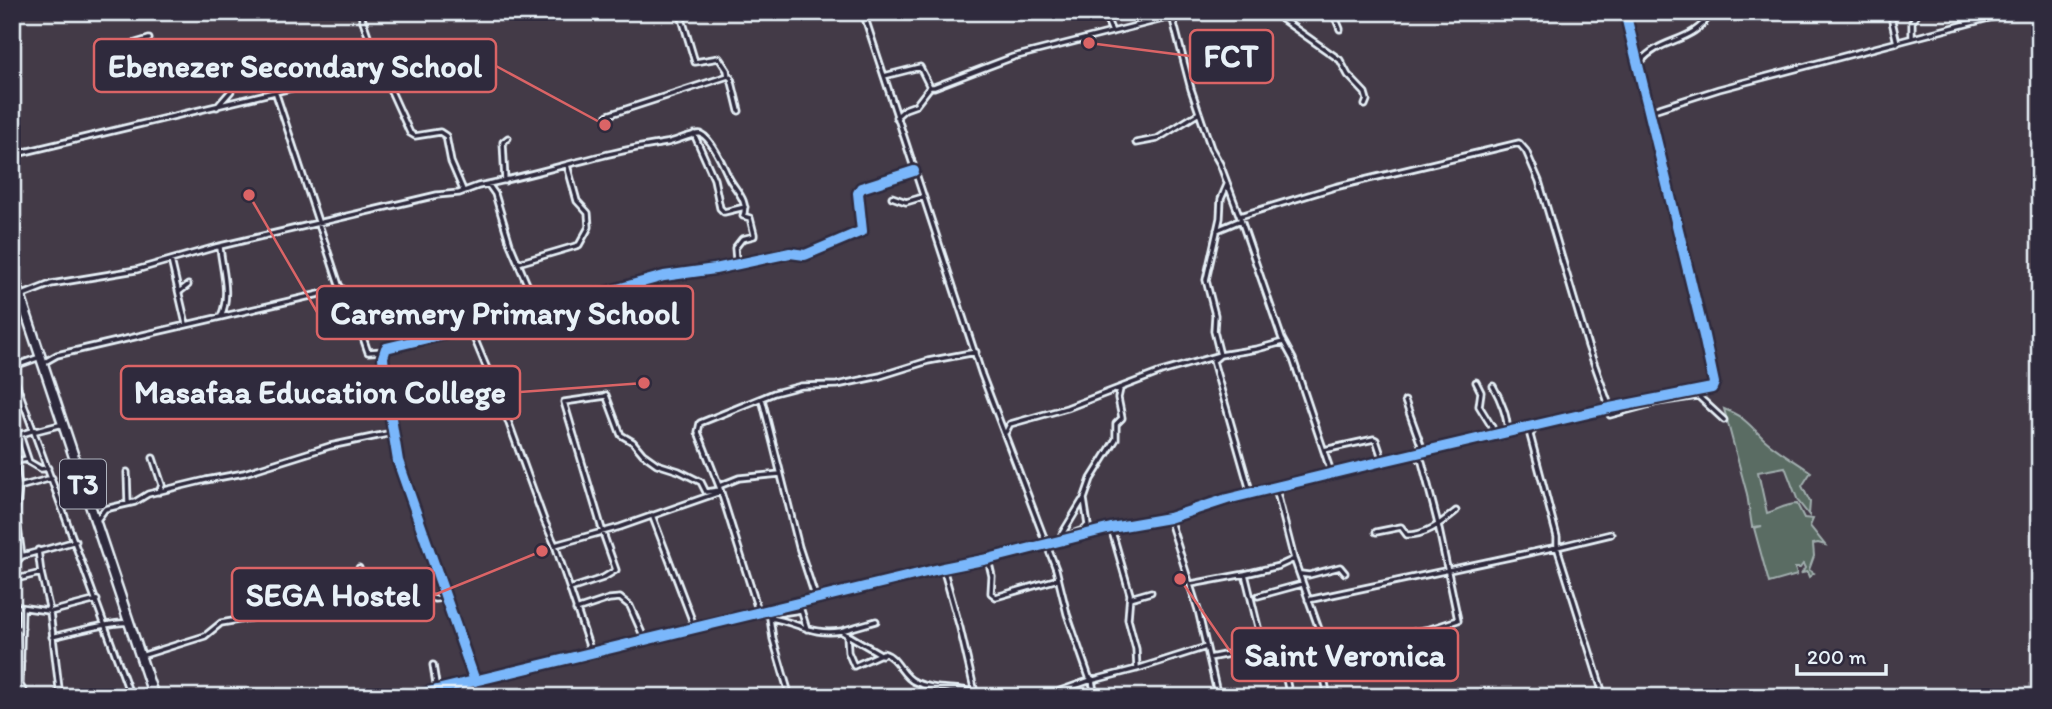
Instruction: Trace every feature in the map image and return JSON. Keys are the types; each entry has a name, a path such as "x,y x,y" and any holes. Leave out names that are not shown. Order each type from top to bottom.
{"highway":[{"name":"T3","path":"12,271 155,697"}],"street":[{"path":"360,12 377,62 373,72"},
{"path":"680,12 695,62 719,58 731,78 739,111"},
{"path":"863,12 992,403 1058,579 1078,650 1088,677 1093,680"},
{"path":"1104,12 1112,32"},
{"path":"896,117 905,108 916,105 930,87 1013,57 1191,12"},
{"path":"1264,12 1281,19 1340,60 1348,75 1365,93 1365,105"},
{"path":"1281,19 1301,12"},
{"path":"1333,12 1340,29"},
{"path":"1610,415 1658,402 1698,397 1712,388 1714,383 1626,14 1636,12"},
{"path":"1639,64 1653,50 1696,32 1712,12"},
{"path":"1912,38 1912,22 1918,12"},
{"path":"1650,111 1719,89 2012,12"},
{"path":"1171,15 1199,113 1241,218 1283,342 1293,359 1332,475"},
{"path":"1892,21 1897,43"},
{"path":"116,49 149,39"},
{"path":"1051,48 1055,39"},
{"path":"111,66 113,71 118,73 140,76 153,66"},
{"path":"12,155 354,73 373,72 383,67 410,133 415,136 440,132 445,135 449,157 464,190"},
{"path":"884,76 920,67 930,87"},
{"path":"608,115 728,76"},
{"path":"217,107 231,91"},
{"path":"276,93 341,289 350,300 368,352 384,351 387,347 520,316 649,279 790,253 805,255 859,233 863,228 858,190 914,171"},
{"path":"1136,143 1157,139 1199,113"},
{"path":"20,295 51,284 136,270 220,247 437,195 454,194 642,146 669,143 696,133 704,135 721,159 746,207 743,216 750,218 754,236 742,239 735,248 736,260 733,265"},
{"path":"694,134 714,179 720,208 724,212 746,207"},
{"path":"505,181 503,142 508,138"},
{"path":"1217,230 1241,218 1335,187 1519,143 1526,151 1539,181 1588,346 1610,408"},
{"path":"518,263 576,246 588,230 588,213 577,201 567,165"},
{"path":"488,184 495,194 518,263 538,310"},
{"path":"1220,355 1213,327 1215,315 1206,280 1221,200 1227,185"},
{"path":"892,197 901,201 923,197"},
{"path":"220,247 225,290 225,306 221,316"},
{"path":"171,260 186,324"},
{"path":"179,292 188,285"},
{"path":"131,697 35,430 14,384 12,369 133,336 341,289"},
{"path":"470,328 555,545 591,652"},
{"path":"1005,434 1010,424 1119,389 1161,372 1220,355 1283,342"},
{"path":"384,351 392,433 408,492 475,681"},
{"path":"759,613 720,489 698,432 698,424 727,410 801,386 837,385 880,376 928,361 976,352"},
{"path":"1220,355 1213,361 1251,494"},
{"path":"1476,382 1481,392 1479,406 1492,427 1493,436"},
{"path":"1493,386 1501,402 1508,427 1507,433"},
{"path":"1057,541 1168,518 1227,499 1383,461 1610,408 1712,388"},
{"path":"1057,541 1084,499 1102,458 1116,439 1116,424 1122,418 1119,389"},
{"path":"570,589 615,572 616,567 602,532 564,402 606,395 621,435 633,442 643,454 657,464 701,482 706,492 720,489"},
{"path":"1698,397 1724,420"},
{"path":"762,399 799,547 816,599"},
{"path":"1405,401 1421,445 1417,454"},
{"path":"12,438 63,424"},
{"path":"1536,426 1530,435 1557,537 1557,547 1604,697"},
{"path":"96,522 105,509 159,492 244,473 330,446 392,433"},
{"path":"20,435 27,459 34,467 48,468"},
{"path":"1324,450 1374,439 1383,461"},
{"path":"1285,659 1292,655 1456,622 1459,618 1422,462 1417,454"},
{"path":"153,458 162,485 159,492"},
{"path":"22,556 16,513 19,488 14,462 27,459"},
{"path":"127,472 128,503"},
{"path":"555,545 652,515 720,489 739,478 780,474"},
{"path":"12,489 52,478"},
{"path":"1276,489 1294,559 1318,628 1328,697"},
{"path":"768,615 816,599 1057,541 1083,530 1088,525 1084,499"},
{"path":"1376,532 1401,527 1407,535 1416,535 1438,525 1456,511"},
{"path":"652,515 696,628"},
{"path":"1168,518 1191,584 1218,697"},
{"path":"1111,528 1130,598 1128,614 1138,669"},
{"path":"1308,600 1611,534"},
{"path":"12,566 22,556 76,541"},
{"path":"38,550 49,607 60,697"},
{"path":"988,559 992,576 991,593 996,597 1058,579"},
{"path":"1191,584 1279,566 1294,559"},
{"path":"1300,573 1308,575 1340,567 1345,573"},
{"path":"359,568 364,589"},
{"path":"841,631 847,635 848,652 854,666 883,653 892,656 916,683 935,689 948,687 975,694 943,568"},
{"path":"144,655 205,636 221,623 291,611 325,598 327,601 364,589 372,592 437,571"},
{"path":"12,580 41,573"},
{"path":"1245,574 1259,631"},
{"path":"1258,596 1302,584"},
{"path":"1130,598 1151,592"},
{"path":"427,597 445,598"},
{"path":"576,610 615,597 620,598 630,606 645,640"},
{"path":"12,606 48,611 97,600"},
{"path":"22,608 20,685 27,697"},
{"path":"768,615 800,610 807,629"},
{"path":"408,697 759,613 825,634 876,621"},
{"path":"768,615 790,697"},
{"path":"52,637 122,621 130,624"},
{"path":"12,628 22,628"},
{"path":"848,635 883,655"},
{"path":"1057,697 1060,691 1206,647"},
{"path":"1209,658 1239,652 1256,658 1276,652 1285,659"},
{"path":"1285,659 1284,670 1290,697"},
{"path":"12,662 21,661"},
{"path":"433,665 437,690"},
{"path":"1093,680 1095,697"},
{"path":"12,685 20,685"}],"green space":[{"path":"1724,409 1742,418 1769,443 1811,472 1802,486 1810,502 1809,515 1798,501 1785,467 1758,472 1767,513 1797,504 1804,518 1813,519 1810,526 1825,545 1813,544 1814,556 1809,570 1814,573 1809,577 1807,572 1802,573 1805,568 1803,564 1800,568 1795,568 1797,575 1769,583 1754,528 1762,526 1752,527 1747,494"}],"cycle path":[{"path":"408,697 1111,528 1169,518 1227,499 1383,461 1610,408 1712,388 1714,383 1704,336 1625,12"},
{"path":"475,681 398,461 385,381 383,357 386,348 520,316 664,276 715,269 790,253 805,255 862,231 858,193 861,188 914,171"}],"place":[{"name":"FCT","path":"1089,43"},
{"name":"Ebenezer Secondary School","path":"605,125"},
{"name":"Caremery Primary School","path":"249,195"},
{"name":"Masafaa Education College","path":"644,383"},
{"name":"SEGA Hostel","path":"542,551"},
{"name":"Saint Veronica","path":"1180,579"}]}
